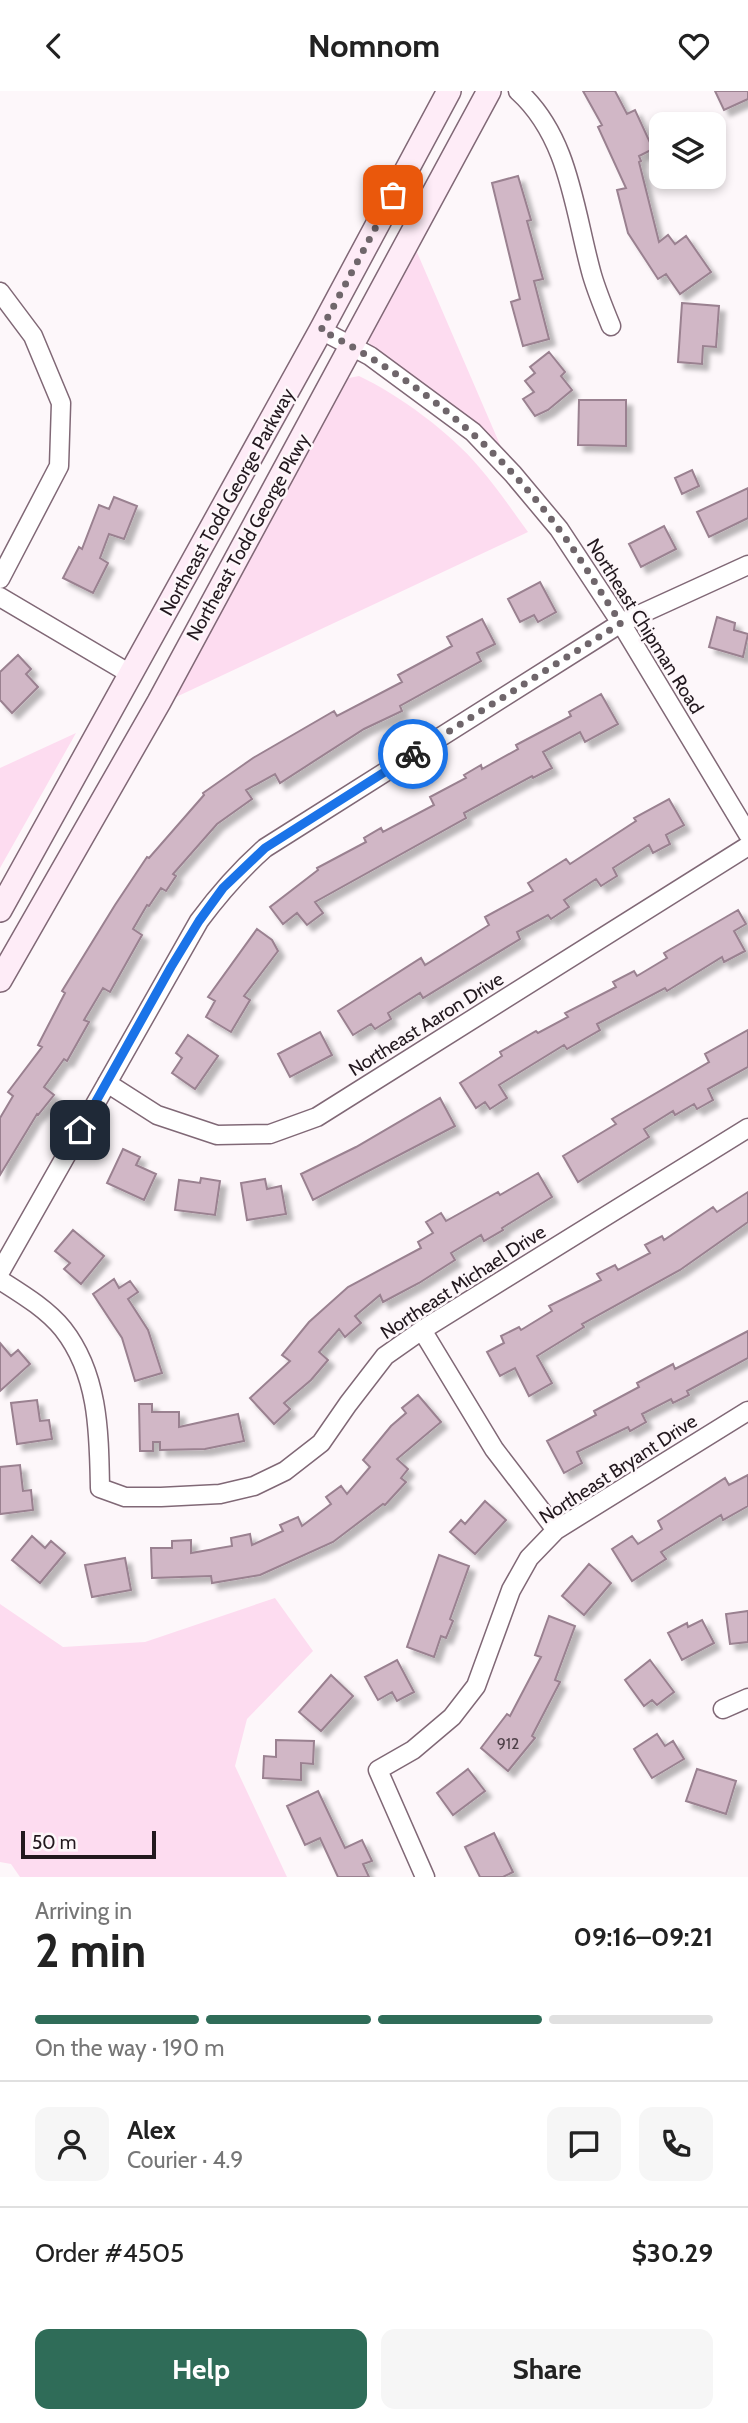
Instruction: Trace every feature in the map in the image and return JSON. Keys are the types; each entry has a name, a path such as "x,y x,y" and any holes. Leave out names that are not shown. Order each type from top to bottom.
{"main road":[{"name":"Northeast Todd George Parkway","path":"0,910 132,675 449,91"},
{"name":"Northeast Todd George Pkwy","path":"0,980 165,689 489,91"}],"street":[{"path":"518,91 532,103 558,145 593,277 611,326"},
{"path":"0,292 33,336 61,403 59,466 0,579"},
{"name":"Northeast Chipman Road","path":"321,330 352,345 473,432 505,465 559,529 621,623 748,834"},
{"path":"0,1272 199,921 223,888 243,867 265,848 621,623 748,565"},
{"path":"0,597 132,675"},
{"name":"Northeast Aaron Drive","path":"107,1083 157,1115 217,1135 270,1134 317,1117 748,846"},
{"name":"Northeast Michael Drive","path":"0,1280 35,1303 62,1328 82,1356 96,1409 100,1488 125,1497 220,1495 254,1486 285,1471 321,1443 385,1356 422,1330 748,1128"},
{"path":"422,1330 494,1449 556,1530"},
{"name":"Northeast Bryant Drive","path":"425,1877 378,1770 413,1749 452,1717 476,1686 511,1590 529,1558 556,1530 748,1411"},
{"path":"723,1709 748,1698"}],"shaded area":[{"path":"413,243 501,447 445,399 378,353 369,343 368,327"},
{"path":"359,376 407,404 454,441 486,475 528,532 159,705 344,379"},
{"path":"76,733 0,868 0,768"},
{"path":"275,1598 313,1651 247,1719 235,1766 287,1877 20,1877 11,1864 0,1862 0,1604 63,1647 145,1642"}],"building":[{"path":"583,91 615,91 627,114 635,110 649,140 649,151 639,156 639,162 659,242 668,235 675,244 686,236 711,272 680,294 666,274 658,279 628,233 617,190 626,188 598,127 602,125"},
{"path":"715,91 748,91 748,99 724,110"},
{"path":"518,176 531,220 527,221 543,279 534,281 549,339 523,346 511,302 520,299 492,183"},
{"path":"682,303 719,306 716,347 703,346 702,364 678,362"},
{"path":"549,352 565,372 561,376 572,390 548,410 535,416 523,399 534,392 525,381 535,373 530,367"},
{"path":"579,400 626,400 626,446 578,445"},
{"path":"692,470 699,486 682,494 675,478"},
{"path":"748,488 748,518 709,537 697,512"},
{"path":"114,497 137,506 124,539 109,534 100,558 108,563 93,593 63,578 79,547 82,549 99,505 109,509"},
{"path":"664,526 676,549 641,567 629,544"},
{"path":"540,582 556,612 538,622 534,615 520,622 508,599"},
{"path":"717,617 735,623 734,630 748,634 743,657 709,647"},
{"path":"482,619 495,644 477,653 481,661 400,706 402,711 364,729 280,783 275,774 246,790 252,799 217,824 173,874 176,876 166,891 161,888 133,929 142,935 110,992 103,988 84,1020 89,1022 67,1061 64,1059 44,1087 54,1095 37,1114 0,1175 0,1118 13,1096 8,1092 42,1047 38,1045 65,993 62,991 147,857 149,858 203,793 253,758 334,711 337,716 402,682 398,675 452,646 447,637"},
{"path":"18,655 31,669 26,674 38,687 12,713 0,700 0,672"},
{"path":"601,694 618,724 585,742 580,732 543,752 552,768 464,813 466,818 315,902 323,913 307,925 297,913 283,924 270,907 318,870 317,868 366,842 364,838 381,828 383,832 434,805 430,797 466,778 464,775 481,765 482,769 518,749 516,745 571,716 569,712"},
{"path":"669,799 684,825 666,835 670,844 653,853 649,845 613,868 617,876 601,886 596,879 564,900 569,907 551,919 548,915 517,932 520,939 423,998 420,993 388,1013 391,1019 375,1029 371,1024 353,1035 338,1011 421,958 425,965 489,925 485,917 533,891 528,883 566,859 570,864 636,821 634,818"},
{"path":"738,910 746,924 734,931 745,951 724,962 722,957 667,991 665,988 597,1024 600,1030 567,1049 564,1045 499,1085 507,1098 490,1109 485,1102 476,1108 460,1083 502,1056 500,1052 536,1031 538,1033 568,1017 565,1013 616,987 613,982 634,971 637,976 667,958 664,953"},
{"path":"257,929 272,940 278,951 244,996 250,1000 231,1032 206,1017 215,1001 208,997"},
{"path":"748,1030 748,1067 708,1089 713,1100 697,1109 694,1104 675,1115 673,1111 644,1129 649,1137 578,1182 563,1156 616,1124 612,1119 709,1062 705,1054"},
{"path":"320,1032 332,1055 290,1077 278,1054"},
{"path":"188,1035 218,1056 195,1089 172,1073 182,1058 176,1053"},
{"path":"440,1098 455,1126 313,1200 301,1174 356,1147"},
{"path":"123,1149 140,1157 136,1165 156,1174 144,1200 107,1183"},
{"path":"538,1173 552,1197 484,1241 481,1235 451,1253 455,1260 419,1283 383,1302 380,1295 355,1316 361,1323 345,1337 339,1329 319,1352 328,1360 311,1380 284,1403 290,1409 274,1424 250,1398 290,1361 282,1355 309,1322 348,1287 421,1248 418,1242 433,1233 426,1222 441,1213 446,1221"},
{"path":"201,1178 220,1181 215,1215 175,1210 179,1180 200,1183"},
{"path":"265,1179 267,1189 281,1186 286,1214 247,1220 241,1183"},
{"path":"748,1192 748,1222 680,1270 582,1324 584,1327 537,1356 552,1383 529,1396 515,1368 500,1376 487,1352 504,1343 501,1336 519,1327 521,1330 552,1311 549,1306 601,1280 597,1274 615,1265 618,1270 650,1253 645,1245 662,1236 664,1240 713,1207 717,1212"},
{"path":"73,1230 104,1256 81,1284 64,1269 70,1263 55,1251"},
{"path":"114,1279 119,1288 130,1281 138,1292 128,1299 148,1330 162,1373 135,1381 122,1338 93,1294"},
{"path":"748,1331 748,1358 687,1391 689,1395 673,1403 671,1399 642,1414 646,1422 630,1431 628,1427 577,1452 582,1463 564,1473 547,1441 596,1415 594,1411 639,1387 637,1383 673,1364 675,1369"},
{"path":"0,1343 11,1356 18,1350 30,1364 0,1391"},
{"path":"418,1395 441,1422 397,1459 408,1469 401,1478 406,1482 385,1505 333,1542 260,1575 212,1583 211,1576 152,1578 151,1548 172,1548 172,1541 191,1540 191,1553 232,1546 231,1538 250,1534 252,1545 283,1531 280,1525 298,1517 302,1526 331,1504 326,1497 341,1486 347,1494 370,1467 363,1460 391,1426 406,1413 402,1408"},
{"path":"37,1400 40,1421 49,1420 52,1439 17,1444 11,1403"},
{"path":"139,1404 152,1404 152,1412 179,1412 179,1427 238,1414 244,1441 205,1449 160,1450 160,1442 153,1442 153,1451 140,1451"},
{"path":"20,1465 23,1491 31,1490 33,1510 0,1514 0,1467"},
{"path":"748,1475 748,1506 723,1520 721,1515 661,1552 666,1559 632,1581 612,1549 632,1536 638,1544 662,1529 658,1521 725,1478 729,1485"},
{"path":"485,1501 506,1520 475,1554 450,1532 461,1520 465,1524"},
{"path":"32,1536 45,1548 51,1541 65,1553 40,1583 12,1560"},
{"path":"439,1555 469,1566 450,1619 453,1621 446,1638 441,1636 434,1657 407,1647"},
{"path":"125,1558 131,1590 92,1597 85,1565"},
{"path":"589,1564 611,1583 584,1615 562,1596"},
{"path":"748,1611 748,1642 730,1644 726,1614"},
{"path":"549,1616 575,1626 555,1680 560,1682 532,1736 535,1738 508,1771 481,1748 507,1714 510,1716 541,1657 535,1655"},
{"path":"702,1620 714,1643 682,1660 668,1633 687,1623 688,1627"},
{"path":"397,1660 414,1692 397,1701 392,1692 378,1700 365,1677"},
{"path":"650,1660 674,1692 657,1705 652,1700 644,1706 625,1680"},
{"path":"331,1675 353,1696 321,1731 299,1712"},
{"path":"657,1734 665,1746 673,1741 684,1759 652,1778 634,1749"},
{"path":"276,1740 314,1741 313,1764 301,1763 301,1780 263,1778 264,1756 276,1757"},
{"path":"468,1769 485,1791 453,1815 437,1793"},
{"path":"697,1769 736,1781 726,1814 686,1801"},
{"path":"318,1791 345,1848 362,1840 372,1861 363,1864 369,1877 338,1877 320,1838 305,1845 287,1806"},
{"path":"494,1833 513,1872 503,1877 480,1877 465,1847"}],"way so far":[{"path":"393,195 321,330 370,356 473,432 559,529 621,623 413,754"}],"route":[{"path":"80,1130 171,967 223,888 265,848 413,754"}]}
